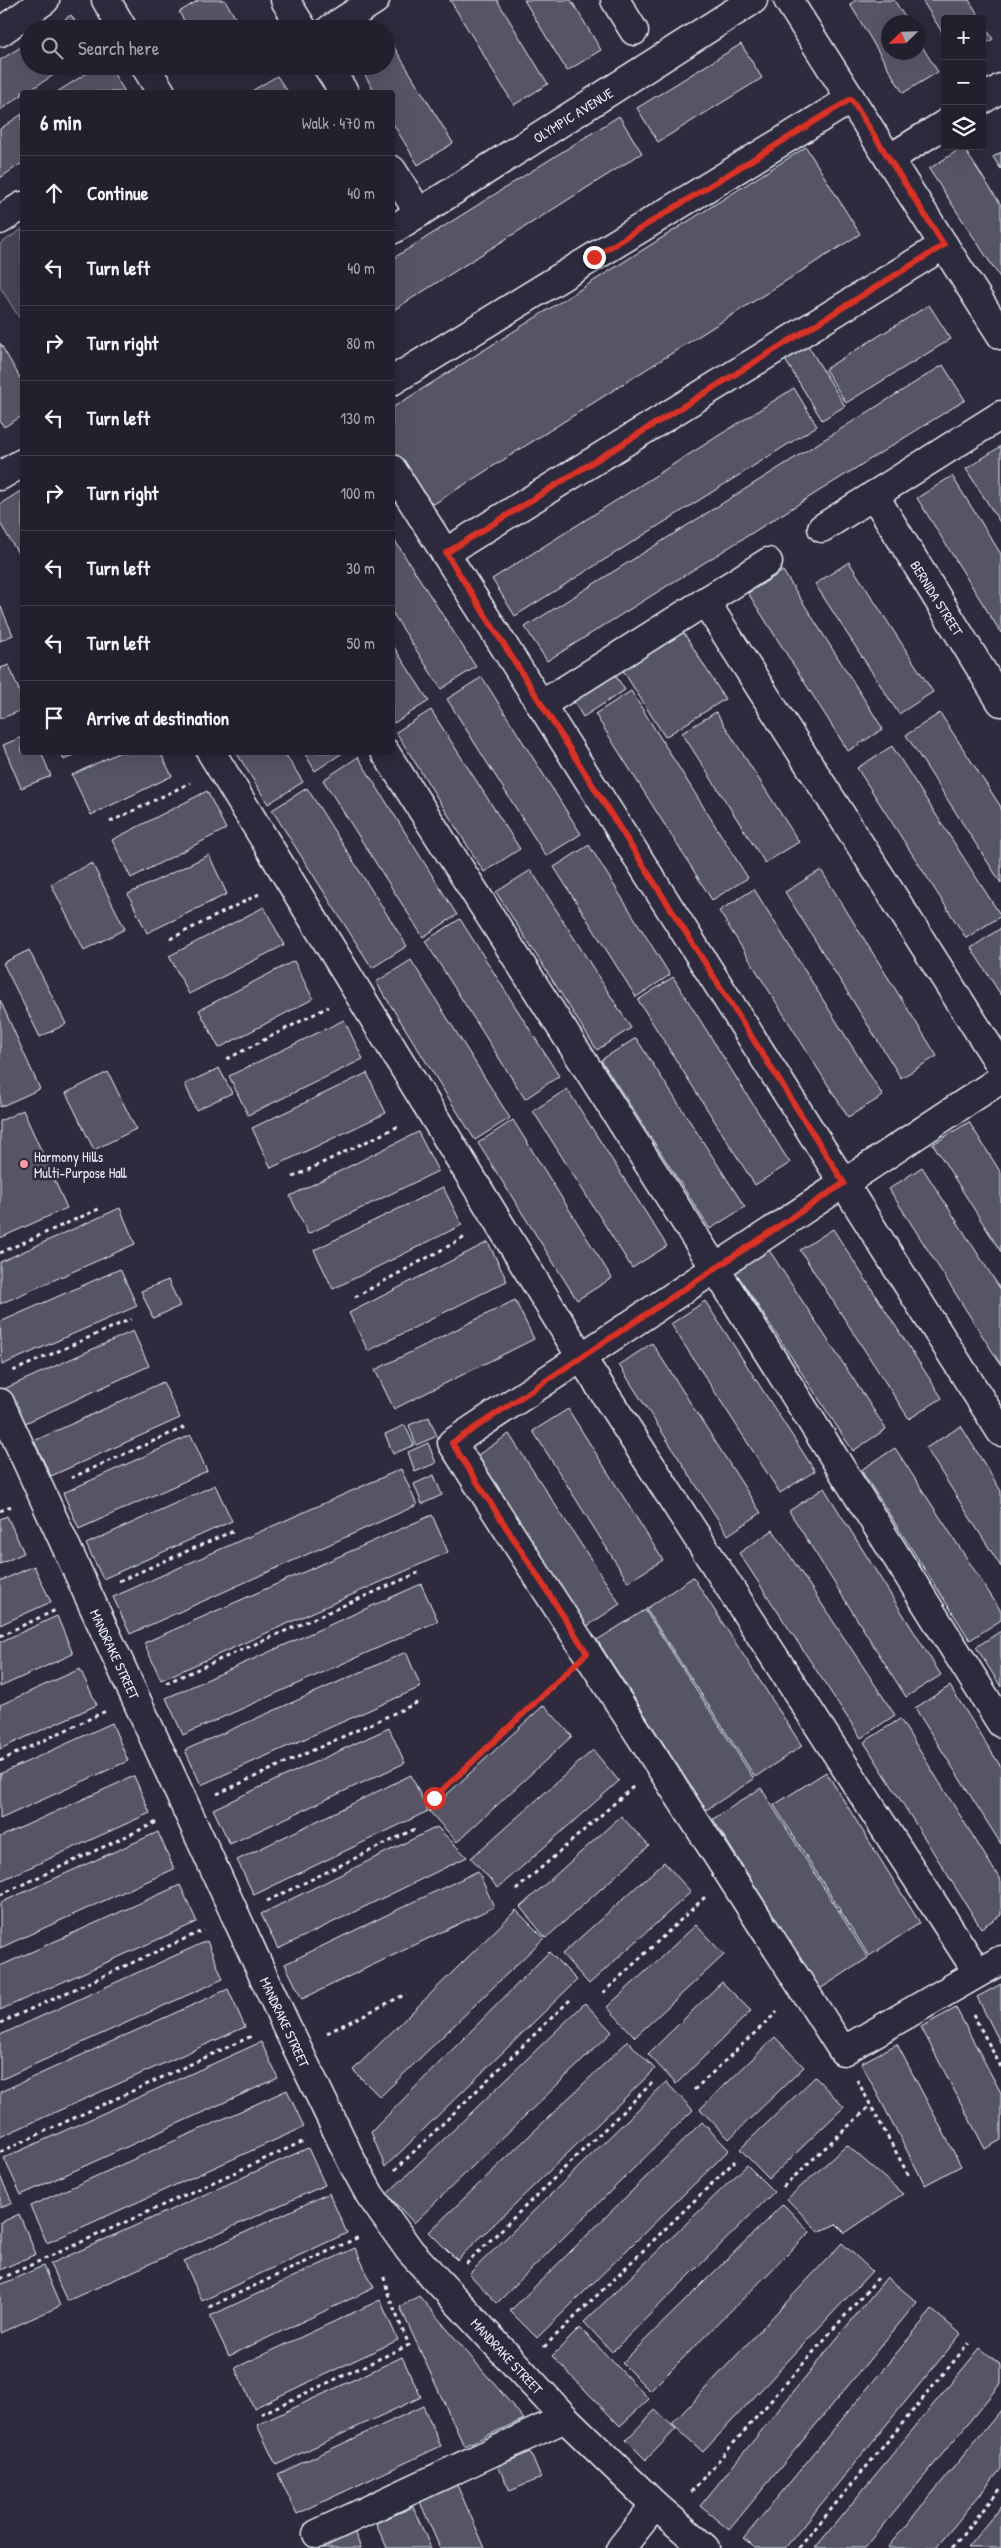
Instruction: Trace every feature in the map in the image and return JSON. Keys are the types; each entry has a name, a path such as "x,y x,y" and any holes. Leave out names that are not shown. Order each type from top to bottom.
{"street":[{"path":"0,32 45,0"},
{"path":"106,0 118,20"},
{"path":"285,0 298,20"},
{"path":"344,20 375,0"},
{"path":"614,0 634,31"},
{"name":"OLYMPIC AVENUE","path":"395,228 753,0"},
{"path":"788,0 1001,335"},
{"path":"151,75 160,90"},
{"path":"333,75 343,90"},
{"path":"986,97 1001,88"},
{"path":"395,379 851,99"},
{"path":"889,159 941,126"},
{"path":"395,175 419,213"},
{"path":"0,220 20,207"},
{"path":"446,553 944,245"},
{"path":"822,528 1001,415"},
{"path":"0,476 20,464"},
{"path":"395,477 446,553 1001,1432"},
{"name":"BERNIDA STREET","path":"874,495 1001,702"},
{"path":"541,705 768,562"},
{"path":"705,602 1001,1066"},
{"path":"387,755 715,1268 1001,1723"},
{"path":"216,760 581,1357 968,1979"},
{"path":"1001,1079 452,1443 842,2051 1001,1960"},
{"name":"MANDRAKE STREET","path":"0,1403 284,2021 370,2195 410,2251 565,2418 662,2511 705,2548"},
{"path":"317,2534 565,2418"},
{"path":"621,2548 662,2511"}],"path":[{"path":"110,822 216,760"},
{"path":"170,939 289,879"},
{"path":"227,1059 358,991"},
{"path":"293,1177 430,1111"},
{"path":"0,1253 101,1208"},
{"path":"355,1297 497,1220"},
{"path":"9,1373 132,1319"},
{"path":"0,1511 185,1427"},
{"path":"0,1761 135,1697 418,1573"},
{"path":"434,1798 587,1653"},
{"path":"516,1890 659,1765"},
{"path":"603,1992 729,1875"},
{"path":"968,1979 1001,2067"},
{"path":"694,2090 802,1988"},
{"path":"297,2048 406,1994"},
{"path":"370,2195 572,1998"},
{"path":"0,2152 284,2021"},
{"path":"842,2051 910,2178"},
{"path":"443,2287 652,2083"},
{"path":"783,2187 871,2106"},
{"path":"0,2279 335,2127"},
{"path":"520,2370 735,2161"},
{"path":"209,2307 389,2223"},
{"path":"261,2414 410,2345 389,2297 383,2273 382,2248 389,2223"},
{"path":"662,2511 878,2278"},
{"path":"799,2548 969,2343"},
{"path":"952,2548 1001,2488"}],"shaded area":[{"path":"20,230 20,319 0,287 0,244"}],"building":[{"path":"199,0 225,0 237,20 184,20 179,12"},
{"path":"450,0 497,0 548,84 514,105"},
{"path":"524,0 571,0 601,50 567,71"},
{"path":"856,0 894,0 904,15 881,15 881,56 850,4"},
{"path":"922,0 969,0 978,15 941,15 941,31"},
{"path":"71,15 74,20 64,20"},
{"path":"986,28 993,39 986,43"},
{"path":"741,44 762,78 658,142 637,108"},
{"path":"20,48 20,75 54,75 30,90 20,90 20,96 0,110 0,60"},
{"path":"395,49 453,143 418,165 395,127 395,90 374,90 365,75 395,75"},
{"path":"926,53 938,72 903,93 883,60 926,60"},
{"path":"84,75 115,75 124,90 60,90"},
{"path":"277,76 287,90 253,90"},
{"path":"20,115 20,164 0,178 0,129"},
{"path":"619,116 642,153 395,309 395,257"},
{"path":"806,147 860,234 429,507 395,454 395,406"},
{"path":"958,150 965,150 1001,205 1001,279 929,169"},
{"path":"1001,152 1001,169 993,157"},
{"path":"929,305 951,339 846,403 825,369"},
{"path":"0,343 20,378 20,417 4,427 0,421"},
{"path":"807,344 845,406 822,420 784,358"},
{"path":"943,365 965,400 547,661 525,627"},
{"path":"794,388 817,426 515,616 492,579"},
{"path":"1001,446 1001,524 966,469"},
{"path":"952,476 1001,554 1001,633 917,498"},
{"path":"20,491 20,557 0,523 0,504"},
{"path":"395,541 476,667 441,689 395,617"},
{"path":"849,562 933,692 899,714 815,584"},
{"path":"783,571 883,729 848,751 748,593"},
{"path":"0,605 13,635 0,641"},
{"path":"682,630 725,699 665,737 622,669"},
{"path":"395,649 429,701 395,722"},
{"path":"9,665 20,693 20,711 0,719 0,668"},
{"path":"614,673 625,690 583,717 573,700"},
{"path":"482,677 581,834 546,856 447,699"},
{"path":"631,691 748,878 712,900 595,714"},
{"path":"431,710 520,849 484,872 396,732"},
{"path":"716,712 799,842 765,863 682,733"},
{"path":"940,713 1001,807 1001,883 906,735"},
{"path":"20,738 20,755 42,755 51,776 21,788 3,745"},
{"path":"892,746 1001,916 966,938 857,768"},
{"path":"62,755 74,755 64,760"},
{"path":"114,755 162,755 172,776 91,815 72,775"},
{"path":"238,755 286,755 303,782 268,804"},
{"path":"306,755 339,755 315,771"},
{"path":"358,757 457,915 423,937 323,780"},
{"path":"307,788 407,946 372,968 272,810"},
{"path":"207,791 226,829 131,878 112,840"},
{"path":"589,845 670,975 636,997 554,867"},
{"path":"209,855 227,894 147,933 128,894"},
{"path":"92,863 125,929 84,950 51,884"},
{"path":"531,870 631,1028 597,1050 496,892"},
{"path":"821,870 937,1056 901,1078 785,892"},
{"path":"754,889 883,1096 848,1117 719,911"},
{"path":"264,907 284,945 189,994 169,956"},
{"path":"460,919 559,1076 525,1099 425,941"},
{"path":"1001,928 1001,995 971,948"},
{"path":"29,950 66,1024 40,1037 3,963"},
{"path":"411,960 510,1118 475,1140 376,982"},
{"path":"294,961 313,999 219,1048 199,1010"},
{"path":"673,977 790,1163 755,1185 638,1000"},
{"path":"0,1000 40,1089 0,1107"},
{"path":"344,1020 363,1059 248,1115 229,1076"},
{"path":"636,1038 745,1207 710,1229 601,1060"},
{"path":"219,1068 232,1093 196,1110 185,1084"},
{"path":"108,1072 136,1129 94,1150 66,1093"},
{"path":"367,1073 386,1113 271,1168 252,1128"},
{"path":"567,1089 667,1246 632,1268 533,1111"},
{"name":"Harmony Hills Multi-Purpose Hall","path":"23,1110 67,1208 0,1238 0,1121"},
{"path":"513,1120 612,1278 577,1300 478,1143"},
{"path":"969,1122 1001,1173 1001,1252 933,1144"},
{"path":"418,1132 438,1171 308,1234 290,1196"},
{"path":"922,1167 1001,1290 1001,1365 889,1189"},
{"path":"443,1187 462,1225 333,1289 314,1250"},
{"path":"120,1208 135,1244 0,1304 0,1262"},
{"path":"833,1229 942,1398 909,1419 800,1250"},
{"path":"488,1242 507,1281 368,1351 349,1313"},
{"path":"769,1250 886,1429 853,1451 735,1271"},
{"path":"120,1269 137,1306 2,1365 0,1322"},
{"path":"168,1280 180,1306 153,1318 141,1291"},
{"path":"515,1300 534,1339 394,1409 375,1370"},
{"path":"705,1301 815,1471 780,1493 671,1324"},
{"path":"133,1331 149,1366 21,1425 4,1389"},
{"path":"652,1343 761,1513 728,1535 619,1365"},
{"path":"163,1382 180,1418 51,1476 34,1441"},
{"path":"568,1409 663,1560 628,1582 533,1431"},
{"path":"429,1417 437,1436 416,1445 409,1425"},
{"path":"405,1425 414,1445 393,1454 385,1434"},
{"path":"961,1426 1001,1491 1001,1567 926,1448"},
{"path":"509,1434 620,1604 586,1627 475,1457"},
{"path":"191,1435 207,1471 79,1529 63,1493"},
{"path":"428,1443 436,1463 415,1472 408,1452"},
{"path":"895,1448 1001,1611 1001,1620 970,1640 861,1470"},
{"path":"401,1469 417,1505 130,1634 113,1597"},
{"path":"434,1475 442,1495 422,1504 414,1484"},
{"path":"215,1485 232,1521 103,1579 86,1544"},
{"path":"824,1488 941,1675 906,1697 789,1511"},
{"path":"432,1515 448,1552 161,1680 144,1643"},
{"path":"7,1516 24,1553 0,1564 0,1519"},
{"path":"773,1530 895,1715 861,1738 739,1553"},
{"path":"34,1566 51,1602 0,1625 0,1581"},
{"path":"693,1577 802,1746 755,1777 646,1609"},
{"path":"421,1584 438,1621 183,1735 166,1698"},
{"path":"645,1610 754,1779 706,1810 597,1640"},
{"path":"57,1616 73,1654 0,1687 0,1642"},
{"path":"1001,1631 1001,1687 976,1647"},
{"path":"406,1652 421,1687 201,1785 185,1750"},
{"path":"80,1669 97,1705 0,1749 0,1705"},
{"path":"950,1686 1001,1767 1001,1844 915,1708"},
{"path":"544,1705 572,1736 457,1842 429,1811"},
{"path":"900,1719 1001,1881 1001,1915 981,1928 864,1742"},
{"path":"112,1723 128,1761 0,1819 0,1774"},
{"path":"389,1728 405,1763 230,1844 213,1809"},
{"path":"593,1750 619,1781 498,1888 471,1858"},
{"path":"826,1772 920,1923 869,1956 774,1805"},
{"path":"411,1775 428,1811 254,1895 237,1860"},
{"path":"134,1776 150,1813 0,1881 0,1837"},
{"path":"761,1788 868,1958 820,1989 713,1819"},
{"path":"621,1816 649,1846 546,1938 520,1907"},
{"path":"437,1827 467,1857 278,1949 261,1914"},
{"path":"158,1832 174,1869 0,1948 0,1903"},
{"path":"664,1862 691,1892 589,1984 562,1954"},
{"path":"478,1871 494,1907 302,1999 285,1964"},
{"path":"180,1885 197,1922 0,2010 0,1966"},
{"path":"516,1910 544,1938 380,2097 353,2070"},
{"path":"696,1925 724,1955 635,2037 607,2007"},
{"path":"207,1941 223,1979 0,2080 0,2035"},
{"path":"549,1952 577,1980 385,2167 371,2132"},
{"path":"722,1982 751,2011 676,2084 648,2054"},
{"path":"1001,1984 1001,2044 977,1997"},
{"path":"228,1989 245,2027 0,2137 0,2092"},
{"path":"585,2003 612,2032 414,2223 387,2194"},
{"path":"956,2008 1001,2093 1001,2140 985,2149 921,2027"},
{"path":"775,2037 804,2067 729,2139 700,2109"},
{"path":"628,2041 655,2069 457,2260 429,2232"},
{"path":"261,2042 278,2078 21,2195 4,2158"},
{"path":"897,2044 961,2166 925,2185 861,2063"},
{"path":"815,2077 844,2107 769,2179 740,2149"},
{"path":"666,2082 693,2110 497,2303 469,2274"},
{"path":"287,2090 304,2127 47,2243 30,2206"},
{"path":"702,2122 729,2150 537,2338 510,2311"},
{"path":"847,2145 903,2194 845,2233 836,2224 819,2232 787,2199"},
{"path":"308,2148 325,2185 67,2301 50,2264"},
{"path":"747,2165 774,2192 612,2352 584,2322"},
{"path":"0,2176 12,2202 0,2208"},
{"path":"329,2193 347,2233 202,2301 184,2261"},
{"path":"783,2204 810,2232 650,2391 622,2363"},
{"path":"19,2214 36,2254 0,2270 0,2223"},
{"path":"842,2243 872,2271 703,2452 672,2424"},
{"path":"355,2248 374,2288 229,2356 210,2316"},
{"path":"43,2266 60,2306 0,2333 0,2285"},
{"path":"887,2277 917,2302 729,2530 700,2506"},
{"path":"419,2296 524,2419 464,2446 400,2307"},
{"path":"380,2300 398,2340 254,2408 235,2368"},
{"path":"932,2310 961,2334 785,2548 756,2548 744,2538"},
{"path":"580,2328 649,2399 620,2426 552,2356"},
{"path":"980,2348 1001,2365 1001,2383 865,2548 815,2548"},
{"path":"402,2357 421,2397 276,2465 257,2425"},
{"path":"423,2406 441,2446 297,2514 278,2474"},
{"path":"655,2410 676,2429 646,2460 626,2440"},
{"path":"1001,2410 1001,2469 936,2548 887,2548"},
{"path":"530,2452 541,2478 510,2491 498,2466"},
{"path":"457,2485 485,2548 440,2548 420,2502"},
{"path":"1001,2506 1001,2548 967,2548"},
{"path":"413,2507 431,2548 387,2548 376,2523"},
{"path":"354,2531 361,2548 319,2548 318,2546"}],"place":[{"name":"Harmony Hills Multi-Purpose Hall","path":"24,1164"}],"route":[{"path":"434,1798 587,1653 452,1443 844,1183 446,553 944,245 851,99 594,257"}]}
